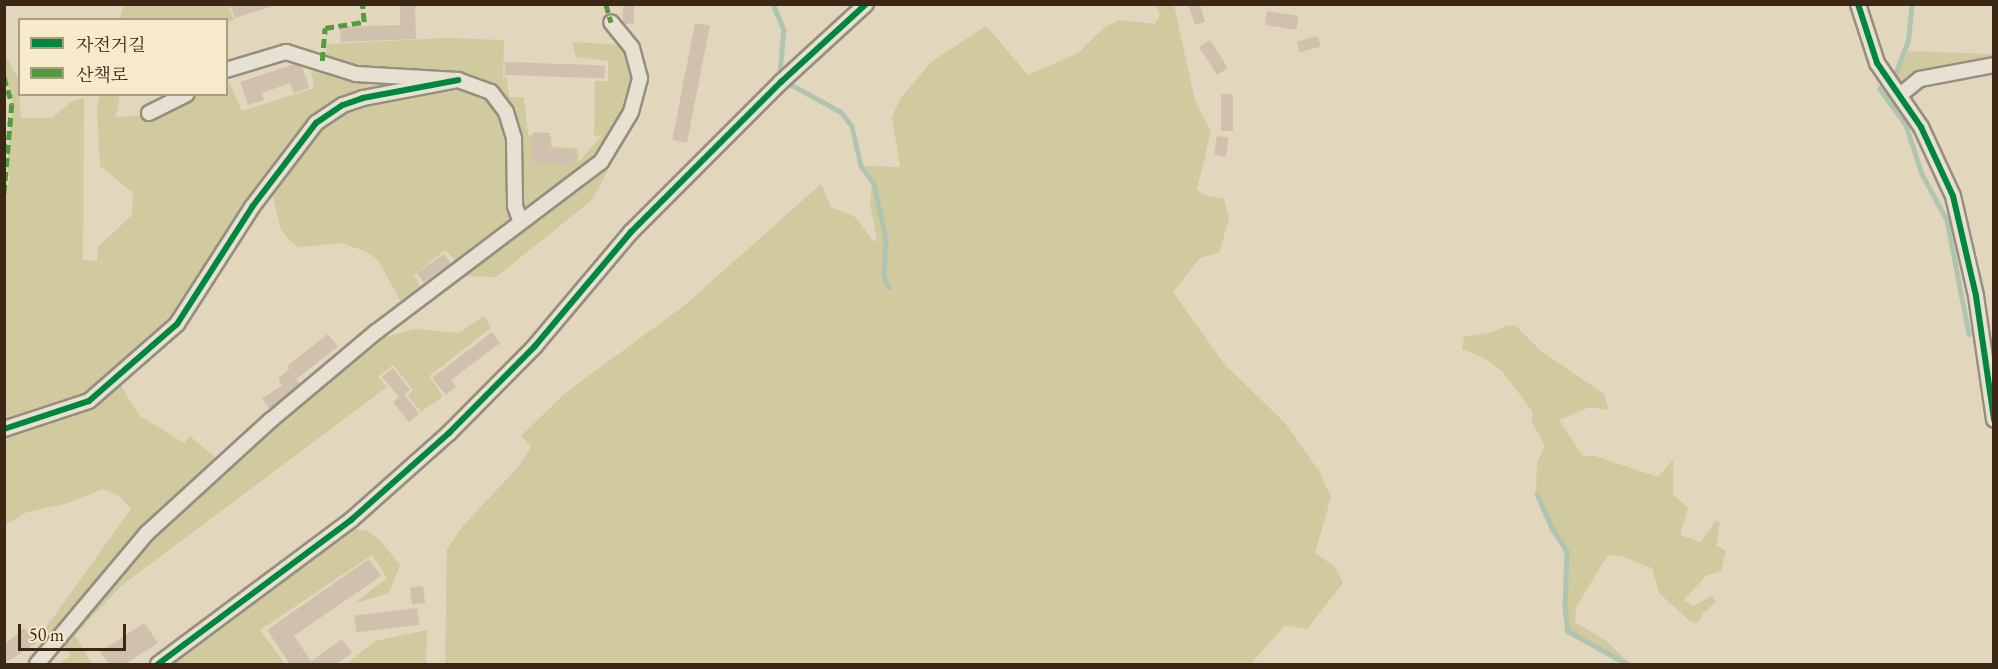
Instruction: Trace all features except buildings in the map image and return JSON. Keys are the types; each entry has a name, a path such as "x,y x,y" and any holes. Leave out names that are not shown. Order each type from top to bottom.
{"street":[{"path":"158,664 351,520 449,433 535,346 631,232 781,82 866,4"},
{"path":"1858,4 1877,63 1900,95 1940,164 1963,230 1994,420"},
{"path":"38,664 117,565 161,519 340,361 520,220 601,162 631,112 639,87 639,66 632,48 611,22"},
{"path":"228,69 286,52 356,74 458,80 491,92 506,112 517,158 515,206 520,220"},
{"path":"1900,95 1920,79 1994,65"},
{"path":"4,429 89,401 177,324 252,207 316,123 343,105 363,98 458,80"},
{"path":"149,113 184,96"}],"shaded area":[{"path":"124,4 228,5 234,19 228,23 228,18 120,18"},
{"path":"1156,5 1174,5 1195,101 1211,131 1197,189 1203,195 1224,199 1229,219 1219,253 1200,258 1173,292 1225,365 1285,423 1319,471 1331,497 1315,553 1335,567 1343,583 1307,629 1285,625 1251,664 445,664 447,549 462,527 519,466 531,447 521,436 564,394 685,305 821,184 831,207 855,217 874,242 877,239 870,204 872,184 885,238 883,275 890,298 886,275 887,238 875,183 862,166 900,167 892,117 900,99 931,62 986,26 1028,75 1078,53 1105,27 1119,20 1155,24 1160,15"},
{"path":"447,38 504,40 503,77 507,78 509,97 524,97 528,135 551,136 552,147 577,148 579,162 602,135 594,136 595,81 608,81 608,61 576,57 572,42 625,45 635,74 624,113 600,156 524,207 521,155 491,88 356,69 326,57 327,44"},
{"path":"1907,51 1993,54 1993,60 1901,87 1892,81"},
{"path":"5,55 18,78 21,118 52,118 71,102 84,98 83,260 97,261 98,247 132,215 133,193 100,166 97,107 100,96 120,96 116,117 148,115 193,96 228,96 229,82 242,111 314,88 311,72 328,65 423,79 315,120 190,304 94,396 5,426 4,197 10,177 7,167 13,103 5,74"},
{"path":"464,87 487,97 504,121 509,140 509,219 455,260 445,250 414,275 422,289 401,302 378,260 367,252 342,243 298,247 290,241 281,230 271,189 316,129 352,107"},
{"path":"620,146 593,199 571,217 496,277 461,276 605,168"},
{"path":"484,316 491,328 429,376 443,396 421,412 408,396 413,390 393,365 378,377 387,387 121,586 75,635 92,664 59,664 71,655 61,642 136,554 375,340 414,329 459,333"},
{"path":"1507,325 1516,326 1542,352 1604,394 1609,410 1590,407 1559,420 1583,456 1595,456 1658,477 1673,460 1673,494 1688,508 1680,535 1701,542 1716,520 1720,523 1716,545 1726,551 1721,571 1706,576 1684,600 1693,606 1712,596 1716,602 1702,614 1698,623 1691,622 1659,593 1652,568 1621,556 1609,555 1602,564 1576,608 1575,622 1606,641 1631,664 1570,631 1566,609 1569,550 1552,527 1536,490 1537,463 1545,446 1531,420 1533,412 1502,371 1484,358 1462,349 1464,337 1493,332"},
{"path":"119,383 140,416 184,443 190,436 219,461 44,649 44,630 131,509 119,496 103,489 65,504 27,512 5,525 5,433"},
{"path":"354,529 367,531 380,540 400,565 389,593 353,604 387,578 372,555 260,630 285,664 169,664"},
{"path":"427,630 426,664 346,664 375,641"}],"waterway":[{"path":"773,4 784,30 780,73"},
{"path":"1894,77 1908,40 1912,4"},
{"path":"788,83 841,112 852,126 861,166 874,184 886,238 884,275 889,288"},
{"path":"1883,85 1880,89 1906,125 1922,174 1947,220 1969,334"},
{"path":"1537,494 1552,528 1567,551 1565,608 1568,631 1627,664"}],"marked path":[{"path":"322,61 325,28 364,22 362,4"},
{"path":"606,4 611,22"},
{"path":"4,77 12,104 4,195"}],"cycle path":[{"path":"158,664 351,520 449,433 535,346 631,232 781,82 866,4"},
{"path":"1858,4 1877,63 1921,127 1953,196 1976,296 1994,420"},
{"path":"4,429 89,401 177,324 252,207 316,123 343,105 363,98 458,80"}]}
